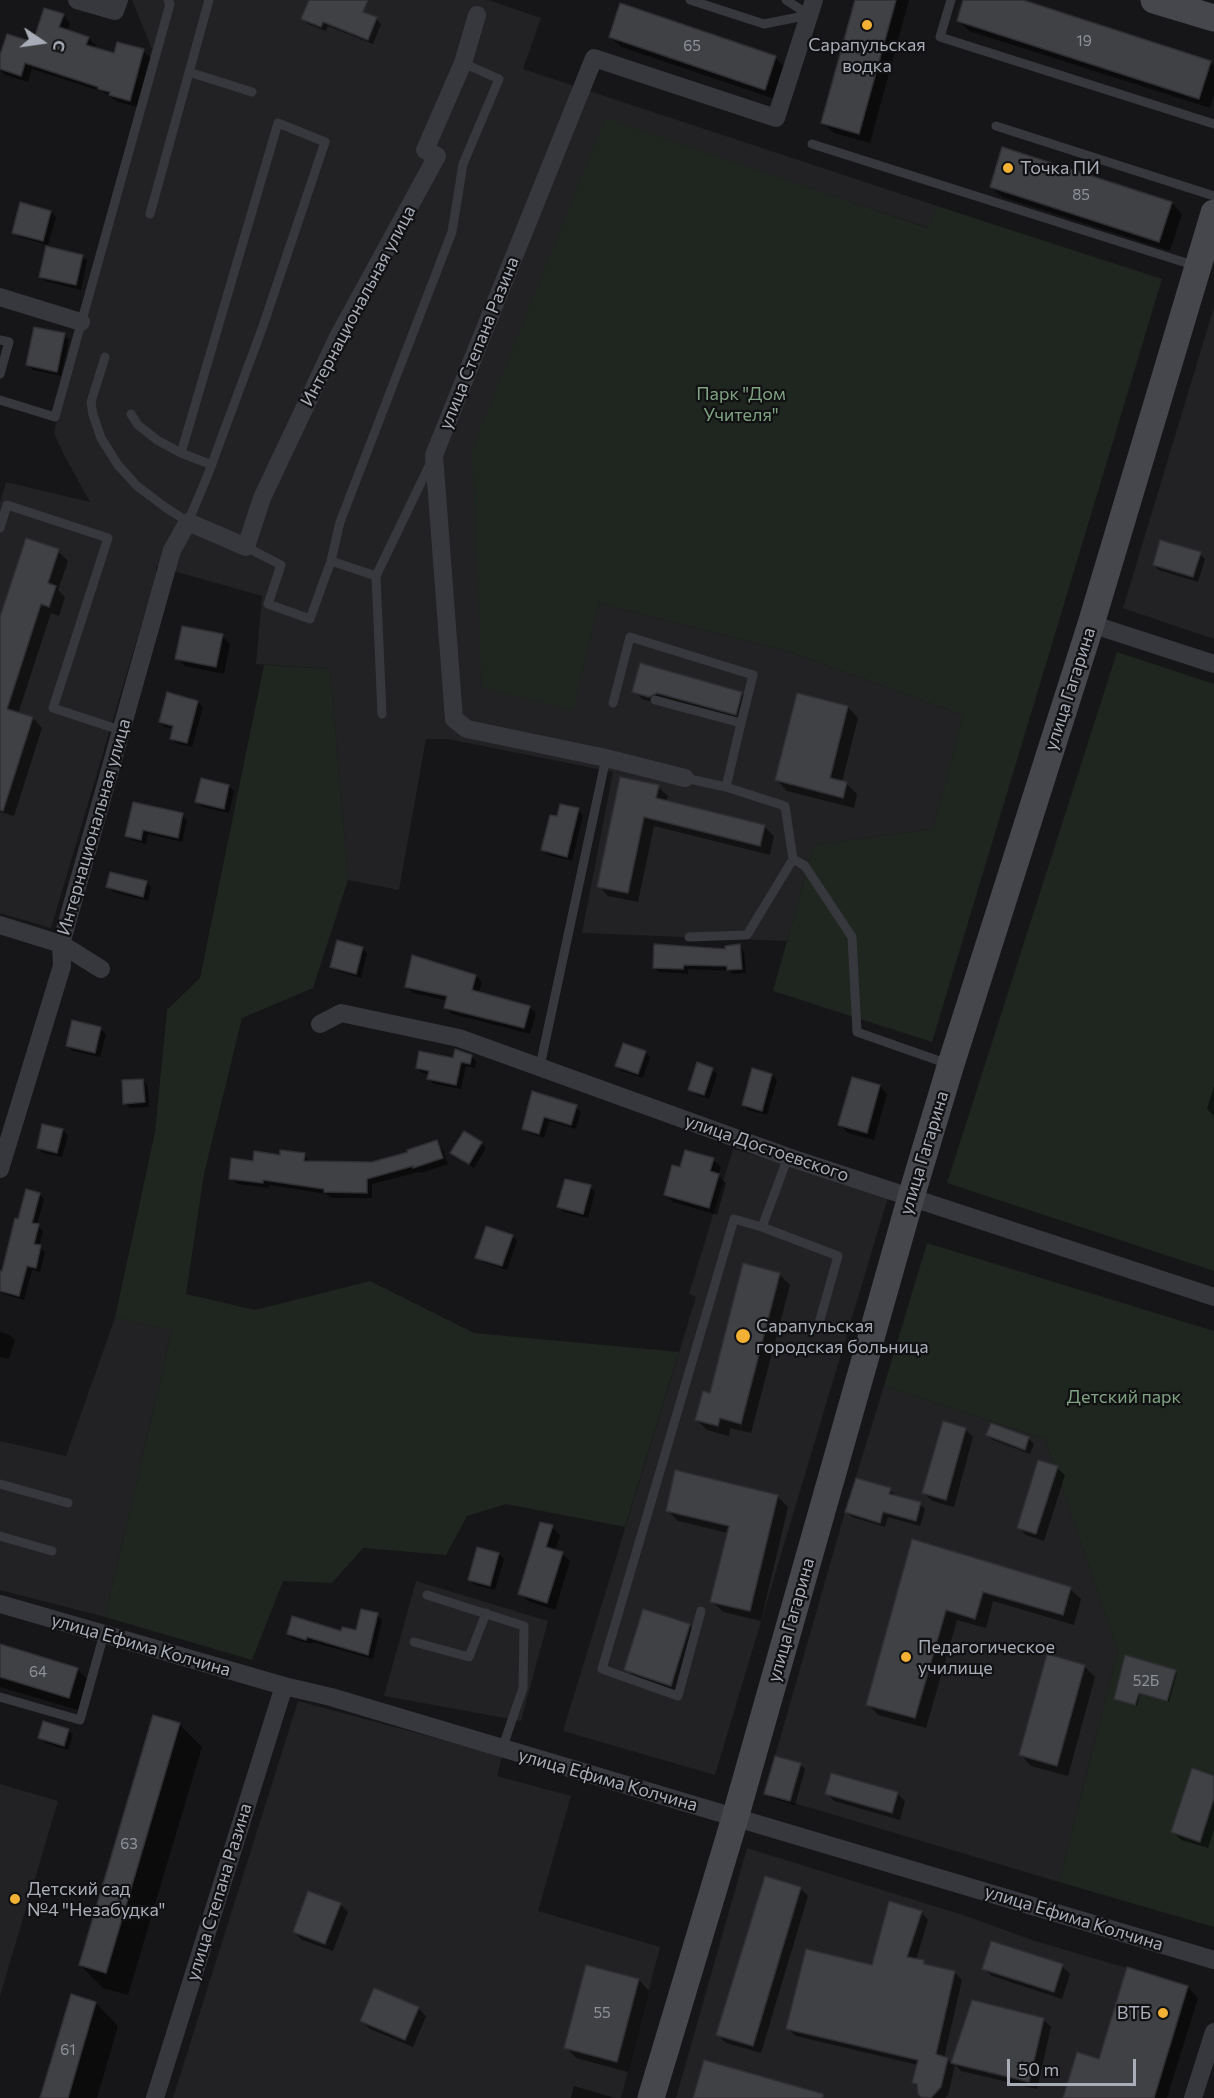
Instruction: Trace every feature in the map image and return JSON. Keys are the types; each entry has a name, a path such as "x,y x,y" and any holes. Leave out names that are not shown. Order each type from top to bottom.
{"street":[{"path":"78,0 115,11 119,0"},
{"path":"1154,0 1214,18"},
{"name":"улица Степана Разина","path":"685,778 606,758 467,729 454,719 434,455 594,58 776,118 811,8"},
{"name":"Интернациональная улица","path":"246,547 262,498 338,337 437,156 425,150 463,63 477,15"},
{"name":"улица Гагарина","path":"651,2098 735,1818 911,1197 1091,624 1214,213"},
{"path":"0,297 81,322"},
{"path":"188,522 246,547"},
{"name":"Интернациональная улица","path":"0,1169 62,966 61,944 172,550 188,522"},
{"path":"1091,624 1214,664"},
{"path":"0,925 61,944 101,969"},
{"name":"улица Достоевского","path":"320,1024 341,1013 459,1038 788,1157 1214,1298"},
{"name":"улица Ефима Колчина","path":"0,1604 284,1686 331,1697 1214,1960"},
{"name":"улица Степана Разина","path":"155,2098 284,1686"},
{"path":"1193,2098 1214,2032"}],"lane":[{"path":"0,400 55,417 170,4 168,0"},
{"path":"150,214 209,0"},
{"path":"690,0 764,24 811,8"},
{"path":"786,0 811,8"},
{"path":"951,0 940,37 1214,124"},
{"path":"246,547 281,565 268,604 310,619 331,561 340,522 452,232 463,164 499,79 463,63"},
{"path":"189,72 252,92"},
{"path":"105,357 92,402 93,415 101,438 118,465 137,486 188,522 212,465 263,326 325,142 278,123 181,453"},
{"path":"996,126 1214,196"},
{"path":"812,144 1198,266"},
{"path":"0,340 9,342 0,374"},
{"path":"131,414 138,425 158,440 181,453 212,465"},
{"path":"382,714 376,576 434,455"},
{"path":"0,528 8,506 108,538 53,708 120,730"},
{"path":"331,561 376,576"},
{"path":"613,704 630,638 753,675 726,787"},
{"path":"655,700 741,723"},
{"path":"540,1066 606,758"},
{"path":"685,778 726,787 785,806 793,859 747,935 689,937"},
{"path":"793,859 805,866 852,937 857,1032 951,1064"},
{"path":"762,1227 788,1157"},
{"path":"702,1611 678,1696 602,1670 734,1219 762,1227 838,1256 817,1330"},
{"path":"0,1484 68,1503"},
{"path":"0,1536 52,1551"},
{"path":"427,1595 524,1626 523,1688 502,1749"},
{"path":"414,1642 469,1657 486,1613"},
{"path":"0,1697 80,1720 104,1634"}],"shaded area":[{"path":"132,0 488,0 541,18 523,69 937,206 929,228 605,119 572,710 599,603 790,652 963,715 933,829 814,845 787,941 582,933 613,772 448,739 426,739 399,890 348,880 330,669 256,664 262,596 156,566 156,575 51,928 0,913 0,502 6,482 90,502 54,433 70,354 152,49"},
{"path":"1214,307 1214,639 1123,608"},
{"path":"733,1149 889,1194 715,1775 563,1731 696,1297 689,1294"},
{"path":"115,1318 172,1330 105,1617 0,1590 0,1441 66,1456"},
{"path":"884,1386 1045,1439 1118,1651 1059,1882 764,1794 845,1512"},
{"path":"416,1581 548,1621 521,1721 384,1696"},
{"path":"298,1701 502,1756 497,1776 571,1796 538,1911 660,1947 621,2098 173,2098"},
{"name":"Детский сад №4 \"Незабудка\"","path":"0,1784 58,1801 0,1996"},
{"path":"747,1848 966,1916 1035,1941 1188,1986 1154,2098 676,2098"}],"green space":[{"name":"Парк \"Дом Учителя\"","path":"605,118 928,228 937,206 1162,279 932,1042 773,991 814,845 933,829 963,715 790,652 599,603 573,710 482,688 472,450"},
{"path":"1117,652 1214,684 1214,1271 947,1183"},
{"path":"264,665 330,669 348,880 313,988 242,1018 204,1174 186,1294 255,1310 370,1281 474,1333 679,1352 625,1527 506,1504 467,1516 446,1555 363,1548 332,1583 283,1581 252,1660 105,1617 172,1330 115,1318 155,1132 167,1010 200,978"},
{"name":"Детский парк","path":"927,1243 1214,1331 1214,1927 1059,1882 1118,1651 1045,1439 884,1386"}],"building":[{"path":"309,0 368,0 363,12 377,17 368,40 323,22 321,27 301,19"},
{"path":"855,0 896,0 859,134 821,123"},
{"path":"963,0 1023,0 1211,61 1199,99 957,21"},
{"path":"620,3 776,56 765,90 609,37"},
{"path":"44,8 64,14 59,27 89,37 86,45 114,53 117,42 144,49 130,101 109,95 110,92 98,89 98,87 25,63 21,76 0,69 0,55 7,34 33,42"},
{"path":"1002,147 1172,202 1159,242 990,187"},
{"path":"20,202 51,211 43,241 12,233"},
{"path":"46,246 83,255 76,285 39,277"},
{"path":"34,327 65,333 57,372 26,365"},
{"path":"26,538 59,549 48,583 56,586 49,607 41,604 7,709 33,717 3,811 0,810 0,617"},
{"path":"1160,540 1201,552 1193,577 1153,565"},
{"path":"182,626 223,634 216,667 175,659"},
{"path":"640,663 742,692 736,715 657,693 649,697 632,692"},
{"path":"167,692 198,701 187,743 170,739 173,726 159,722"},
{"path":"797,693 848,706 830,778 847,782 843,798 775,780"},
{"path":"620,777 659,785 656,798 765,825 760,846 644,817 628,893 597,887"},
{"path":"201,778 229,785 224,809 195,802"},
{"path":"133,802 183,813 178,838 143,830 141,840 125,836"},
{"path":"560,804 579,808 567,857 541,850 550,815 557,816"},
{"path":"110,872 147,881 143,897 106,887"},
{"path":"337,940 363,947 356,974 330,967"},
{"path":"654,944 725,949 725,946 740,944 742,969 727,970 727,966 684,965 683,969 653,968"},
{"path":"412,955 476,975 472,990 530,1006 524,1028 444,1008 447,996 405,987"},
{"path":"72,1020 101,1027 95,1053 66,1046"},
{"path":"623,1043 646,1051 638,1074 615,1066"},
{"path":"455,1049 472,1055 470,1064 461,1062 456,1085 427,1079 429,1071 416,1068 419,1051 453,1058"},
{"path":"697,1062 713,1068 704,1095 688,1090"},
{"path":"752,1068 772,1074 762,1111 742,1105"},
{"path":"852,1077 880,1085 867,1133 838,1125"},
{"path":"143,1079 145,1102 123,1104 122,1080"},
{"path":"532,1091 577,1105 571,1125 544,1117 539,1134 522,1129"},
{"path":"42,1124 63,1129 57,1153 37,1148"},
{"path":"464,1131 482,1142 469,1164 450,1153"},
{"path":"437,1140 443,1158 367,1179 367,1193 324,1192 324,1189 263,1180 263,1183 229,1179 231,1158 253,1161 254,1151 280,1155 280,1150 305,1153 304,1161 372,1162 408,1152 407,1150"},
{"path":"685,1150 714,1158 710,1171 719,1174 709,1208 664,1195 672,1165 680,1167"},
{"path":"565,1179 591,1185 583,1214 557,1207"},
{"path":"26,1189 40,1193 32,1223 39,1224 34,1244 41,1245 36,1268 27,1266 19,1296 0,1291 0,1271 2,1271 15,1218 18,1219"},
{"path":"486,1226 513,1235 502,1266 475,1258"},
{"path":"743,1263 780,1273 741,1424 720,1418 718,1426 695,1420 703,1391 710,1393"},
{"path":"943,1421 966,1428 946,1500 922,1493"},
{"path":"991,1423 1029,1437 1025,1450 986,1435"},
{"path":"1038,1460 1058,1466 1036,1534 1017,1528"},
{"path":"675,1470 778,1495 750,1611 710,1602 729,1526 666,1511"},
{"path":"856,1478 891,1488 889,1494 921,1502 916,1521 883,1512 880,1523 845,1512"},
{"path":"540,1522 553,1525 546,1547 563,1552 547,1603 518,1594"},
{"name":"Педагогическое училище","path":"912,1539 1071,1587 1063,1615 983,1592 975,1619 946,1610 915,1718 866,1705"},
{"path":"477,1547 499,1553 490,1586 468,1580"},
{"path":"361,1609 378,1613 368,1655 307,1637 306,1640 287,1634 292,1616 341,1631 342,1627 356,1630"},
{"path":"643,1609 690,1624 671,1686 624,1670"},
{"path":"0,1644 78,1668 69,1698 0,1677"},
{"path":"1047,1654 1085,1665 1057,1766 1019,1755"},
{"path":"1125,1655 1176,1670 1167,1701 1139,1693 1135,1705 1114,1699"},
{"path":"153,1715 180,1723 106,1973 79,1965"},
{"path":"43,1721 69,1729 64,1746 38,1738"},
{"path":"775,1756 801,1763 790,1801 764,1794"},
{"path":"1192,1768 1214,1776 1214,1798 1200,1842 1171,1832"},
{"path":"831,1773 898,1792 892,1813 825,1794"},
{"path":"765,1876 801,1887 753,2046 716,2035"},
{"path":"308,1891 341,1903 325,1944 293,1932"},
{"path":"889,1901 922,1911 907,1957 924,1960 924,1964 955,1971 936,2054 948,2058 941,2087 931,2098 921,2097 918,2094 917,2084 912,2083 918,2060 786,2029 806,1949 872,1965"},
{"path":"991,1941 1063,1964 1054,1992 982,1969"},
{"path":"586,1965 639,1979 617,2062 564,2048"},
{"path":"1127,1967 1188,1986 1154,2098 1063,2098 1077,2052 1099,2059"},
{"path":"374,1988 419,2007 405,2040 360,2021"},
{"path":"71,1994 96,2002 68,2098 40,2098"},
{"path":"972,2000 1044,2018 1029,2082 951,2063"},
{"path":"704,2060 823,2094 823,2098 693,2098"}],"place":[{"name":"Сарапульская водка","path":"867,25"},
{"name":"Точка ПИ","path":"1008,168"},
{"name":"Сарапульская городская больница","path":"743,1336"},
{"name":"Педагогическое училище","path":"906,1657"},
{"name":"Детский сад №4 \"Незабудка\"","path":"15,1899"},
{"name":"ВТБ","path":"1163,2013"}]}
